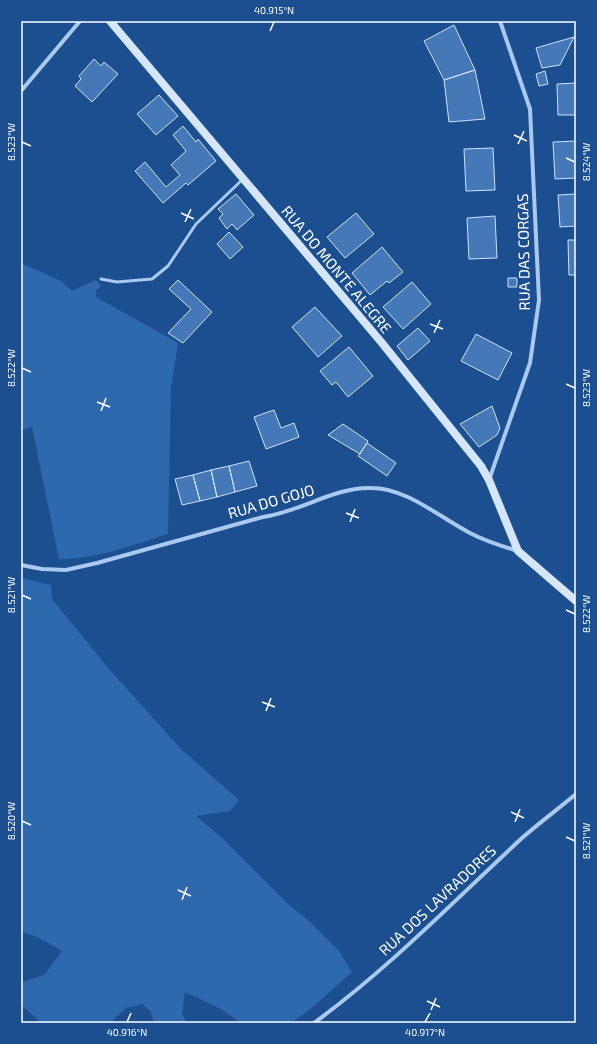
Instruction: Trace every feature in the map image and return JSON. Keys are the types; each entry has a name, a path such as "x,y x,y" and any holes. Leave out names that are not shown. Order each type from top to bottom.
{"street":[{"path":"21,91 80,21"},
{"name":"RUA DO MONTE ALEGRE","path":"110,21 387,349 481,466 489,480 518,551"},
{"name":"RUA DAS CORGAS","path":"489,480 530,362 539,300 530,109 500,21"},
{"name":"RUA DO GOJO","path":"21,565 42,569 72,569 263,517 280,514 348,491 370,488 381,488 399,494 488,542 518,551"},
{"path":"518,551 576,601"},
{"name":"RUA DOS LAVRADORES","path":"314,1023 347,999 440,916 523,837 576,794"}],"lane":[{"path":"101,279 117,282 152,279 168,266 196,224 243,179"}],"shaded area":[{"path":"21,263 61,281 72,291 96,280 101,286 96,291 96,297 178,343 171,387 168,534 101,554 87,557 59,559 32,427 21,430"},
{"path":"21,578 51,585 52,599 109,669 182,750 239,800 230,811 196,816 221,837 289,905 308,920 339,951 352,972 313,1007 291,1023 241,1023 221,1009 185,992 182,1014 187,1023 154,1023 151,1012 143,1004 126,1008 110,1023 42,1023 21,1005 22,982 44,975 62,951 35,936 21,932"}],"building":[{"path":"454,25 475,70 444,80 424,41"},
{"path":"574,37 560,65 542,68 536,48"},
{"path":"94,59 101,66 104,62 118,74 92,102 75,86 81,79 79,76"},
{"path":"475,70 485,119 449,122 444,80"},
{"path":"545,71 548,84 539,86 536,74"},
{"path":"576,83 576,115 558,115 557,84"},
{"path":"159,95 178,116 156,135 137,114"},
{"path":"183,126 196,142 198,139 216,161 188,185 186,183 163,203 135,171 145,162 166,187 180,175 171,165 186,151 173,135"},
{"path":"576,141 576,178 555,179 553,142"},
{"path":"493,148 495,190 466,191 464,149"},
{"path":"236,194 254,215 237,230 232,224 227,229 219,218 223,214 218,209"},
{"path":"576,194 576,226 560,227 558,195"},
{"path":"356,213 374,234 345,258 327,237"},
{"path":"495,216 497,258 469,259 467,218"},
{"path":"229,232 243,247 230,259 217,244"},
{"path":"568,240 576,240 576,275 569,275"},
{"path":"382,247 403,272 389,283 387,281 370,295 352,273"},
{"path":"508,278 517,278 517,287 508,287"},
{"path":"178,280 212,312 183,343 168,333 191,309 169,289"},
{"path":"412,282 431,304 403,329 383,307"},
{"path":"315,307 342,336 318,357 292,327"},
{"path":"418,328 430,341 408,360 397,346"},
{"path":"476,334 512,353 498,380 461,361"},
{"path":"349,347 373,376 348,397 336,382 332,385 320,371"},
{"path":"492,406 500,428 497,435 479,447 460,424"},
{"path":"274,410 281,428 294,423 299,437 266,449 254,417"},
{"path":"343,424 368,441 360,454 328,435"},
{"path":"367,443 396,463 387,476 358,456"},
{"path":"249,461 257,486 235,492 229,466"},
{"path":"229,466 235,492 217,497 211,470"},
{"path":"211,470 217,497 200,501 193,475"},
{"path":"193,475 200,501 182,505 175,479"}]}
